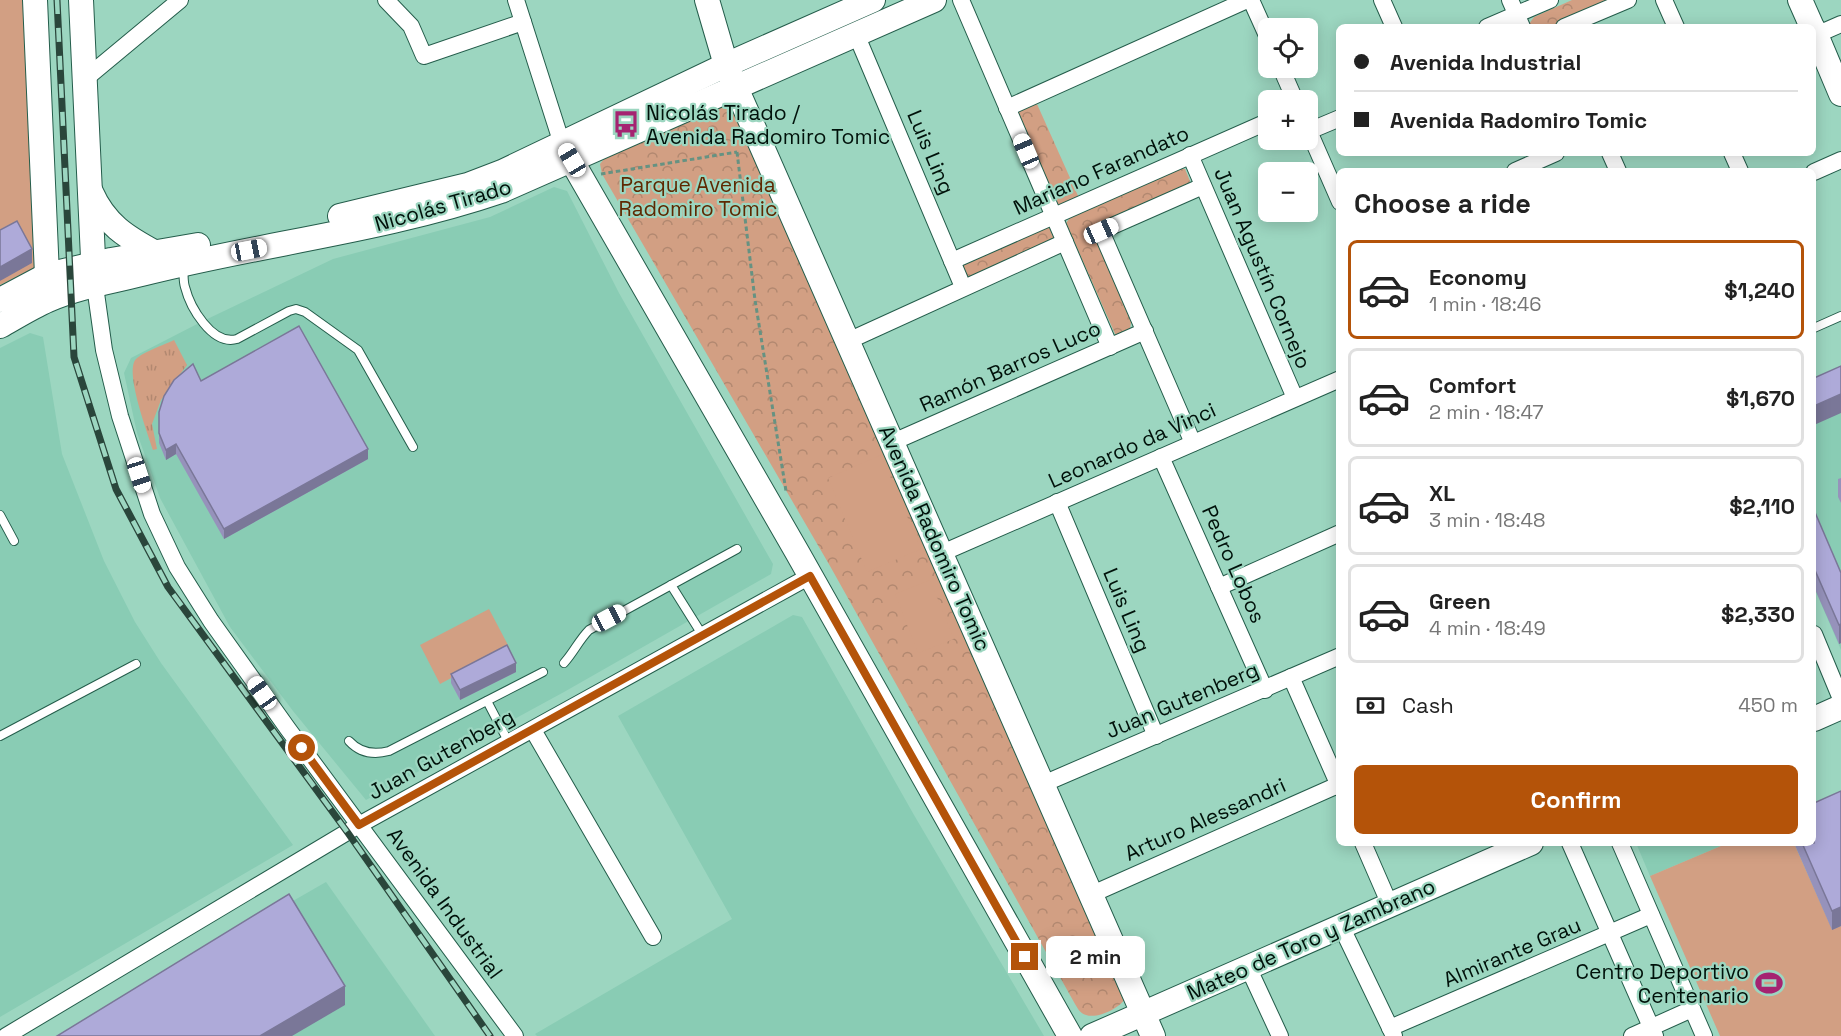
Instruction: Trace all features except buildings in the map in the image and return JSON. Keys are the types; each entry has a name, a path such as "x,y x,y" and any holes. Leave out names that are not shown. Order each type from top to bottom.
{"main road":[{"path":"35,0 47,275"},
{"path":"81,0 94,275"},
{"name":"Avenida Radomiro Tomic","path":"707,0 726,64 1153,1036"},
{"name":"Nicolás Tirado","path":"0,326 94,275 156,253 268,232 468,185 502,172 572,160 726,64 847,5 873,0"},
{"name":"Nicolás Tirado","path":"0,300 47,275 94,275 183,264 387,223 467,203 501,191 934,0"},
{"path":"1800,0 1811,24"},
{"path":"1816,36 1841,94"},
{"path":"572,160 1070,1036"},
{"path":"89,187 99,209 116,228 156,253"},
{"path":"1816,718 1841,707"},
{"name":"Mateo de Toro y Zambrano","path":"1092,1036 1525,846"}],"street":[{"path":"85,79 180,0"},
{"path":"386,0 411,26 424,56 523,22"},
{"path":"516,0 572,160"},
{"path":"960,0 1110,346"},
{"path":"1007,108 1249,0 1258,18"},
{"path":"1382,0 1393,24"},
{"path":"1494,24 1549,0"},
{"path":"1571,24 1628,0"},
{"path":"1665,0 1675,24"},
{"path":"1816,30 1841,24"},
{"name":"Luis Ling","path":"856,34 963,287"},
{"path":"1318,126 1336,120"},
{"name":"Mariano Farandato","path":"952,261 1258,126"},
{"path":"1317,150 1336,193"},
{"name":"Juan Agustín Cornejo","path":"1190,155 1295,398"},
{"path":"1522,168 1549,156"},
{"path":"1816,171 1841,160"},
{"path":"1193,443 1101,231 1203,186"},
{"path":"848,341 1065,242"},
{"name":"Avenida Industrial","path":"94,275 104,350 120,416 152,514 177,567 218,630 515,1036"},
{"name":"Ramón Barros Luco","path":"893,442 1145,331"},
{"name":"Leonardo da Vinci","path":"942,553 1336,381"},
{"name":"Pedro Lobos","path":"1161,457 1265,690"},
{"name":"Luis Ling","path":"1057,502 1156,736"},
{"path":"1219,587 1336,535"},
{"name":"Juan Gutenberg","path":"6,1036 359,825 810,576"},
{"path":"1816,639 1841,699"},
{"name":"Juan Gutenberg","path":"1043,784 1336,658"},
{"path":"1291,677 1334,763"},
{"path":"533,730 653,937"},
{"name":"Arturo Alessandri","path":"1090,895 1336,788"},
{"path":"1364,846 1390,905"},
{"path":"1571,846 1653,1032"},
{"path":"1621,846 1704,1036"},
{"name":"Almirante Grau","path":"1392,1032 1651,915"},
{"path":"1341,926 1392,1032"},
{"path":"1248,966 1280,1036"},
{"path":"1632,1036 1653,1032 1692,1009"}],"lane":[{"path":"183,264 184,286 201,322 223,339 229,341 237,339 296,309 305,312 358,350 413,447"},
{"path":"1816,327 1841,316"},
{"path":"0,515 14,541"},
{"path":"564,663 589,630 737,549"},
{"path":"671,585 703,636"},
{"path":"0,736 136,664"},
{"path":"349,741 370,754 389,751 543,672"},
{"path":"487,701 509,743"}],"path":[{"path":"572,160 764,151"},
{"path":"737,152 755,300 788,500"}],"shaded area":[{"path":"554,187 567,191 619,293 773,564 771,574 564,692 366,800 293,711 230,627 160,498 137,433 124,373 131,358 333,259 490,217"},
{"path":"30,333 43,337 62,454 104,561 135,622 161,663 293,845 0,1017 0,348"},
{"path":"1841,385 1841,650 1816,592 1816,396"},
{"path":"793,615 802,617 914,815 1044,1036 537,1036 535,1034 732,919 618,716"},
{"path":"1637,846 1721,846 1650,876"},
{"path":"326,882 435,1036 57,1036"}],"green space":[{"path":"0,0 24,0 36,267 0,285"},
{"path":"1572,0 1624,0 1566,24 1529,24 1534,17"},
{"path":"1037,104 1079,198 1059,207 1017,112"},
{"name":"Parque Avenida Radomiro Tomic","path":"730,105 734,107 1126,997 1109,1012 1091,1016 1081,1012 1076,1006 830,566 602,174 600,164 604,159 719,107"},
{"path":"1178,168 1185,169 1190,181 1188,187 1094,226 1094,235 1131,322 1130,329 1116,336 1066,223 1072,215"},
{"path":"1048,225 1055,241 967,279 960,263"},
{"path":"174,340 187,365 161,400 152,424 157,449 153,450 138,403 133,366 139,356"},
{"path":"881,455 921,549 867,572 828,478"},
{"path":"930,580 954,639 918,653 895,594"},
{"path":"489,609 509,647 440,684 420,645"},
{"name":"Centro Deportivo Centenario","path":"1721,846 1795,846 1832,929 1841,926 1841,1036 1720,1036 1650,876"}],"railway":[{"path":"57,0 74,357 116,489 168,587 348,833 490,1036"}],"place":[{"name":"Nicolás Tirado / Avenida Radomiro Tomic","path":"626,124"},
{"name":"Centro Deportivo Centenario","path":"1769,983"}],"route":[{"path":"302,748 359,825 810,576 1025,957"}]}
